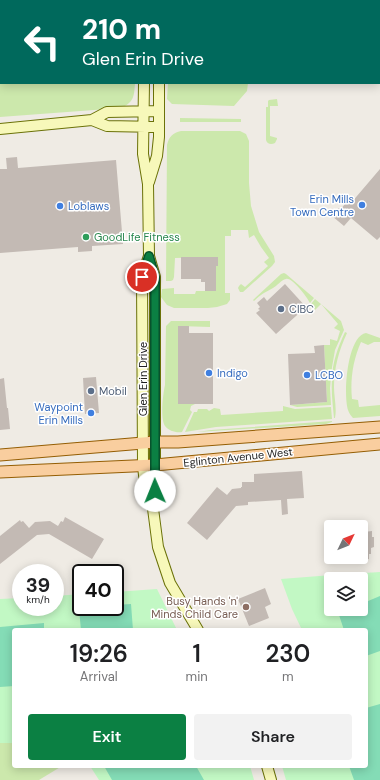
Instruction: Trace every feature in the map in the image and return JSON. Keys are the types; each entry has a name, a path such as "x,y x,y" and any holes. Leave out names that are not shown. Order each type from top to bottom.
{"main road":[{"name":"Eglinton Avenue West","path":"0,455 155,442 380,428"},
{"name":"Eglinton Avenue West","path":"0,472 143,466 380,444"}],"street":[{"name":"Glen Erin Drive","path":"144,84 143,154 148,184 149,256 155,277 155,491 152,501 158,547 170,583 197,628"},
{"name":"Glen Erin Drive","path":"148,184 157,156 159,84"},
{"path":"0,129 92,120 107,112 159,111"},
{"path":"92,120 107,126 159,127"},
{"name":"Glen Erin Drive","path":"149,256 142,277 143,466 146,493 152,501"},
{"path":"268,768 271,780"}],"green space":[{"path":"0,84 135,84 131,101 129,104 121,108 0,117"},
{"path":"168,84 248,84 247,91 234,106 172,104 167,99"},
{"path":"277,99 278,106 270,106 270,136 277,138 275,143 271,144 266,140 266,107 268,107 269,100"},
{"path":"180,118 241,119 241,122 180,122"},
{"path":"181,131 240,131 246,134 249,141 249,183 251,206 259,232 274,256 275,262 272,266 243,292 240,292 238,288 239,286 241,284 245,287 268,266 264,262 269,258 254,235 249,238 248,230 231,230 231,236 225,236 225,293 230,293 230,300 227,304 217,307 174,308 167,305 161,297 162,289 174,288 174,294 195,294 196,291 216,291 216,266 218,266 218,257 175,258 173,280 166,281 167,145 172,135"},
{"path":"284,273 314,298 310,303 303,292 289,279 282,281 254,301 253,300 281,274"},
{"path":"315,299 321,304 315,310 311,304"},
{"path":"321,304 341,321 344,330 335,350 332,367 330,388 331,405 297,407 290,405 327,402 324,345 330,345 330,339 337,341 340,331 334,328 338,324"},
{"path":"171,321 210,321 210,327 178,326 178,403 195,404 191,406 190,410 192,412 182,432 173,431 165,426 162,412 165,385 166,326"},
{"path":"345,332 347,333 339,353 335,373 334,387 336,410 334,418 332,374 334,361"},
{"path":"366,333 380,338 380,342 374,342 368,345 361,342 353,370 351,385 352,399 358,400 359,407 380,405 380,416 353,418 348,411 346,380 354,344"},
{"path":"283,406 295,409 331,407 332,419 216,427 185,432 194,412 197,412 198,409 207,409 209,411 214,408 220,409 221,415 283,411"},
{"path":"332,421 326,424 197,432 211,430"},
{"path":"380,572 380,780 286,780 283,768 368,768 368,628 301,628 281,579 324,576 324,616 368,616 368,573"},
{"path":"157,589 176,628 12,628 12,743 0,743 0,599 12,598 12,616 64,616 64,595 72,595 72,616 124,616 124,591"},
{"path":"380,596 380,651 368,655 368,628 343,628 339,616 368,616 368,601"},
{"path":"124,604 131,604 133,628 81,628 80,616 124,616"},
{"path":"44,623 44,628 12,628 12,686 0,687 0,627"},
{"path":"380,704 380,780 354,780 350,768 368,768 368,707"},
{"path":"0,743 12,743 12,768 59,768 39,780 0,780"},
{"path":"91,768 251,768 254,780 99,780"},
{"path":"105,768 197,768 204,780 112,780"}],"building":[{"name":"Loblaws","path":"17,157 18,168 116,160 123,244 92,246 92,251 78,252 78,247 0,253 0,169 7,169 6,158"},
{"name":"Erin Mills Town Centre","path":"380,169 380,237 377,240 351,218 344,226 332,216 339,208 341,209 348,200 351,203"},
{"path":"181,257 218,257 218,266 216,266 216,291 205,291 205,282 201,282 201,279 181,279"},
{"name":"CIBC","path":"285,284 306,307 276,334 256,313 260,310 258,309 260,307 257,303 264,297 267,301"},
{"path":"178,326 189,326 189,333 213,333 213,404 178,404"},
{"name":"LCBO","path":"324,345 327,402 290,405 288,354 315,353 314,346"},
{"path":"96,377 99,413 85,414 83,378"},
{"path":"4,378 10,429 0,430 0,379"},
{"path":"302,471 304,498 287,499 288,514 282,515 281,500 248,502 248,505 236,506 207,540 187,523 217,487 227,495 232,489 241,488 242,482 254,482 254,474"},
{"path":"65,517 104,539 92,559 49,534 37,535 0,564 0,536 20,520 21,522 23,521 29,528 35,522 50,521 58,526 61,521 63,522"},
{"path":"372,531 372,537 374,537 374,547 371,548 371,554 369,554 368,559 368,532"},
{"path":"265,588 271,604 265,607 269,618 249,626 238,599"}],"place":[{"name":"Erin Mills Town Centre","path":"362,205"},
{"name":"Loblaws","path":"60,206"},
{"name":"GoodLife Fitness","path":"86,237"},
{"name":"CIBC","path":"281,309"},
{"name":"Indigo","path":"209,373"},
{"name":"LCBO","path":"307,375"},
{"name":"Mobil","path":"91,391"},
{"name":"Waypoint Erin Mills","path":"91,413"},
{"name":"Busy Hands 'n' Minds Child Care","path":"246,607"}],"route":[{"path":"142,277 149,256 155,277 155,491"}]}
